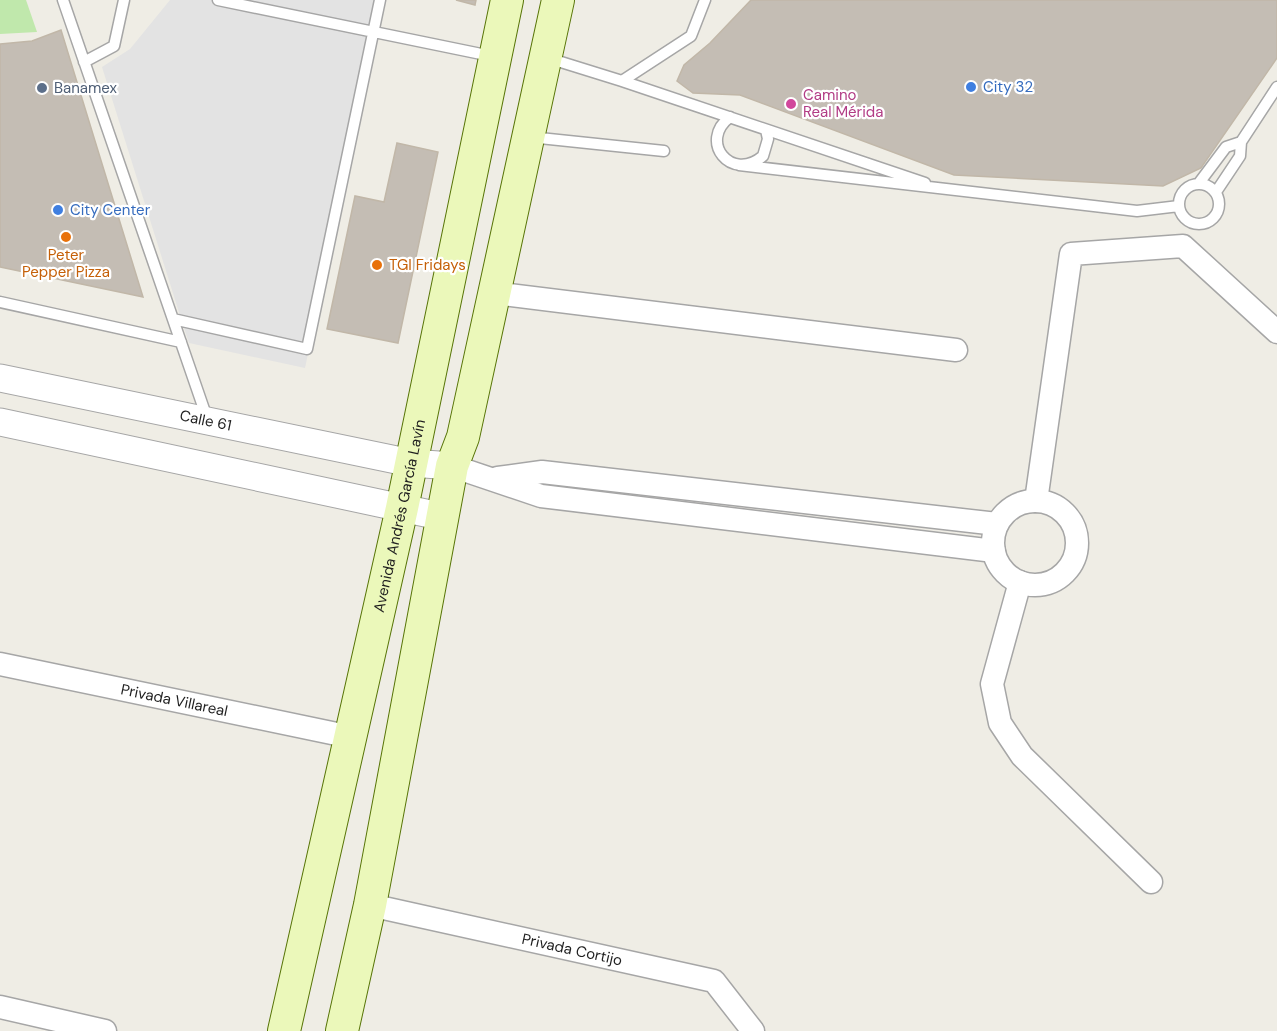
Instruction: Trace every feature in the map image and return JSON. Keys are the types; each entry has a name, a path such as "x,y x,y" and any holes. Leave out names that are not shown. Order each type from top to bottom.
{"main road":[{"name":"Avenida Andrés García Lavín","path":"284,1031 402,508 463,218 493,56 507,0"},
{"path":"342,1031 370,905 452,466 463,437 558,0"}],"street":[{"path":"1036,501 1071,254 1183,246 1277,332"},
{"path":"494,293 956,350"},
{"name":"Calle 61","path":"0,378 411,463 452,466"},
{"path":"0,422 444,517"},
{"path":"452,466 541,496 994,551"},
{"path":"494,479 542,472 997,524"},
{"path":"1036,501 1049,503 1070,519 1076,531 1075,557 1064,573 1047,583 1020,582 1004,570 994,551 993,538 997,524 1013,507 1036,501"},
{"path":"1020,582 992,684 1000,723 1022,756 1151,882"},
{"name":"Privada Villareal","path":"0,664 351,737"},
{"name":"Privada Cortijo","path":"370,905 714,981 753,1031"},
{"path":"0,1007 105,1031"}],"lane":[{"path":"63,0 208,421"},
{"path":"84,62 114,46 124,0"},
{"path":"218,0 493,56"},
{"path":"173,319 307,349 380,0"},
{"path":"622,81 691,36 705,0"},
{"path":"545,57 948,191"},
{"path":"1216,192 1240,156 1241,142 1277,87"},
{"path":"730,117 719,128 717,144 724,158 739,165 948,191 1137,211 1179,206"},
{"path":"739,165 748,165 763,156 768,139 765,129"},
{"path":"527,136 664,151"},
{"path":"1199,183 1212,187 1220,205 1215,218 1203,224 1190,222 1181,212 1179,206 1182,193 1186,188 1199,183 1226,147 1241,142"},
{"path":"0,302 181,342"}],"green space":[{"path":"0,0 26,0 37,32 0,34"}],"shaded area":[{"path":"170,0 382,0 305,368 189,343 102,67 130,49"}],"building":[{"path":"456,0 476,0 475,5"},
{"name":"City 32","path":"751,0 1277,0 1277,58 1201,168 1163,186 954,175 740,95 693,93 677,81 684,65 710,43"},
{"name":"City Center","path":"61,30 143,297 0,267 0,44 32,41"},
{"name":"TGI Fridays","path":"397,143 438,152 398,343 327,329 355,196 384,202"}],"place":[{"name":"City 32","path":"971,87"},
{"name":"Banamex","path":"42,88"},
{"name":"Camino Real Mérida","path":"791,104"},
{"name":"City Center","path":"58,210"},
{"name":"Peter Pepper Pizza","path":"66,237"},
{"name":"TGI Fridays","path":"377,265"}]}
